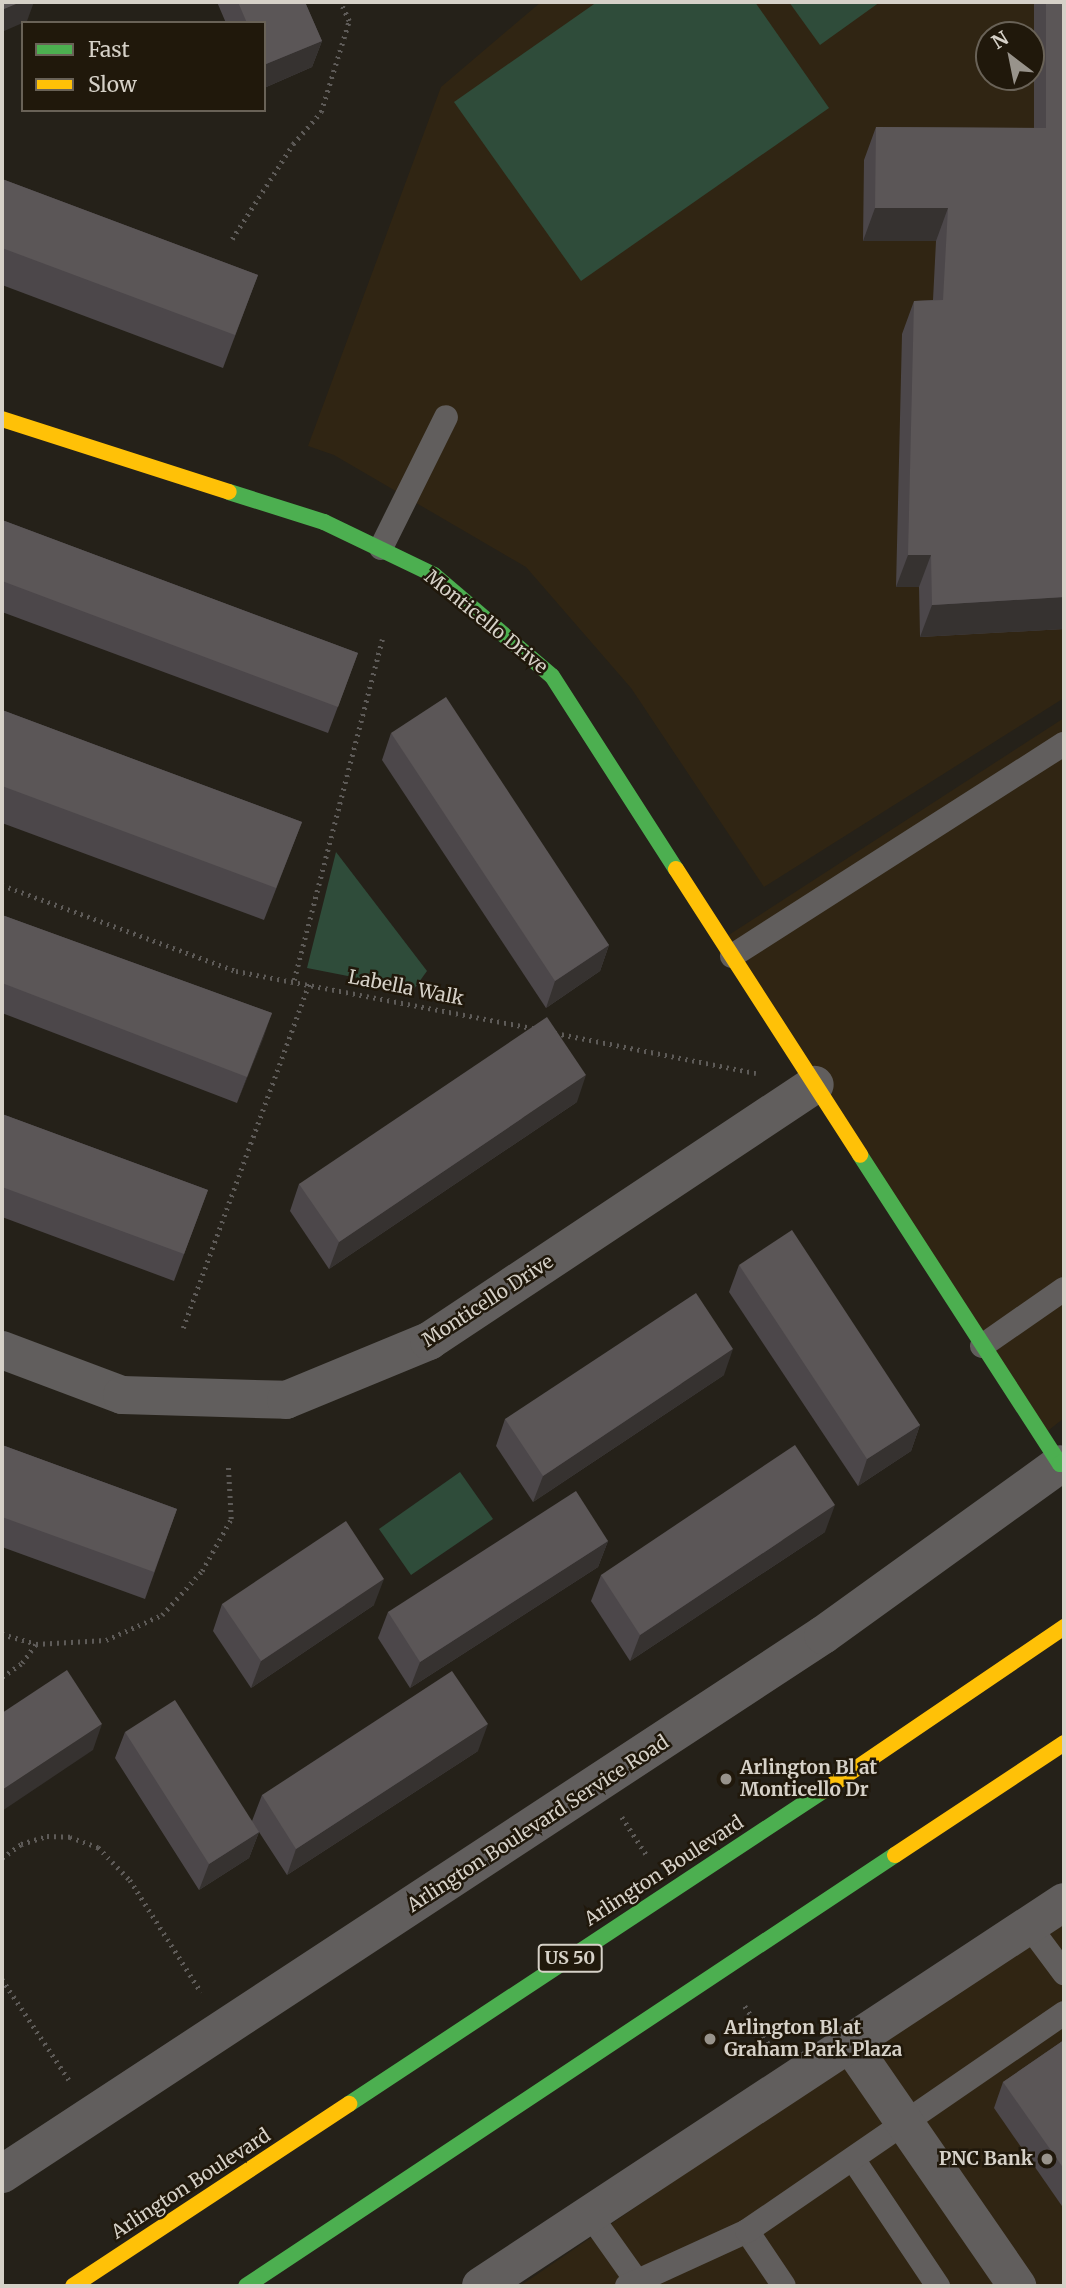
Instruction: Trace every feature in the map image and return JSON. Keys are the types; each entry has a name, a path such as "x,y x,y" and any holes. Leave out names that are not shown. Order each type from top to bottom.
{"main road":[{"name":"Monticello Drive","path":"2,419 222,486 324,522 380,548 434,575 552,676 982,1346 1062,1463"},
{"name":"Arlington Boulevard","path":"74,2286 949,1708 1064,1627"},
{"path":"246,2286 1064,1743"},
{"path":"265,2286 271,2270"}],"street":[{"name":"Monticello Drive","path":"2,1350 122,1395 286,1400 429,1341 815,1085"},
{"name":"Arlington Boulevard Service Road","path":"2,2174 812,1643 1062,1463"},
{"path":"481,2286 851,2045 1064,1902"},
{"path":"851,2045 1017,2286"}],"lane":[{"path":"380,548 446,417"},
{"path":"732,956 1064,744"},
{"path":"982,1346 1064,1289"},
{"path":"1029,1926 1064,1973"},
{"path":"590,2215 631,2283 672,2276 747,2231 1064,2013"},
{"path":"853,2159 938,2286"},
{"path":"747,2231 784,2286"}],"path":[{"path":"232,239 293,144 321,112 349,21 340,2"},
{"path":"294,980 382,639"},
{"name":"Labella Walk","path":"2,885 236,971 539,1029"},
{"path":"183,1328 309,983"},
{"path":"552,1032 815,1085"},
{"path":"2,1634 36,1644 106,1640 162,1615 202,1571 231,1519 228,1463"},
{"path":"2,1677 22,1663 36,1644"},
{"path":"614,1805 653,1866"},
{"path":"2,1858 22,1844 47,1836 70,1836 98,1847 130,1881 203,1994"},
{"path":"2,1979 69,2081"},
{"path":"745,2005 778,2058"}],"shaded area":[{"path":"541,2 1064,2 1064,698 764,887 631,688 526,567 334,455 308,446 441,87"},
{"path":"1064,718 1064,1418 1039,1438 721,940"},
{"path":"1064,1915 1064,2286 520,2286"}],"green space":[{"path":"597,2 755,2 829,108 581,281 454,102"},
{"path":"789,2 880,2 820,45"},
{"path":"336,852 427,971 414,989 307,968"},
{"path":"460,1472 493,1519 411,1575 379,1529"}],"building":[{"path":"2,2 21,2 2,10"},
{"path":"238,2 305,2 322,41 266,64 266,21 246,21"},
{"path":"1046,2 1064,2 1064,597 932,605 931,555 908,555 914,301 943,300 948,208 875,208 876,127 1046,128"},
{"path":"2,179 258,275 235,335 2,248"},
{"path":"2,520 358,653 338,707 2,581"},
{"path":"446,697 609,945 555,981 391,733"},
{"path":"2,710 302,822 276,888 2,786"},
{"path":"2,915 272,1013 247,1077 2,983"},
{"path":"547,1017 586,1075 339,1242 299,1184"},
{"path":"2,1114 208,1190 184,1254 2,1187"},
{"path":"792,1230 920,1425 867,1459 739,1265"},
{"path":"696,1293 733,1349 543,1476 505,1419"},
{"path":"2,1445 177,1509 154,1572 2,1517"},
{"path":"795,1445 835,1505 640,1635 601,1575"},
{"path":"576,1491 608,1541 420,1662 388,1612"},
{"path":"346,1521 384,1579 261,1661 222,1604"},
{"path":"67,1670 102,1724 2,1790 2,1713"},
{"path":"452,1671 488,1724 296,1849 262,1795"},
{"path":"175,1700 259,1832 209,1864 125,1732"},
{"path":"1064,2040 1064,2169 1003,2082"}],"traffic: fast":[{"path":"229,492 324,522 434,575 552,676 676,869"},
{"path":"860,1155 1060,1464 1064,1461"},
{"path":"349,2104 823,1791"},
{"path":"246,2286 895,1855"}],"traffic: slow":[{"path":"2,419 229,492"},
{"path":"676,869 860,1155"},
{"path":"823,1791 1064,1627"},
{"path":"895,1855 1064,1743"},
{"path":"73,2286 349,2104"}],"place":[{"name":"Arlington Bl at Monticello Dr","path":"726,1779"},
{"name":"Arlington Bl at Graham Park Plaza","path":"710,2039"},
{"name":"PNC Bank","path":"1047,2159"}]}
